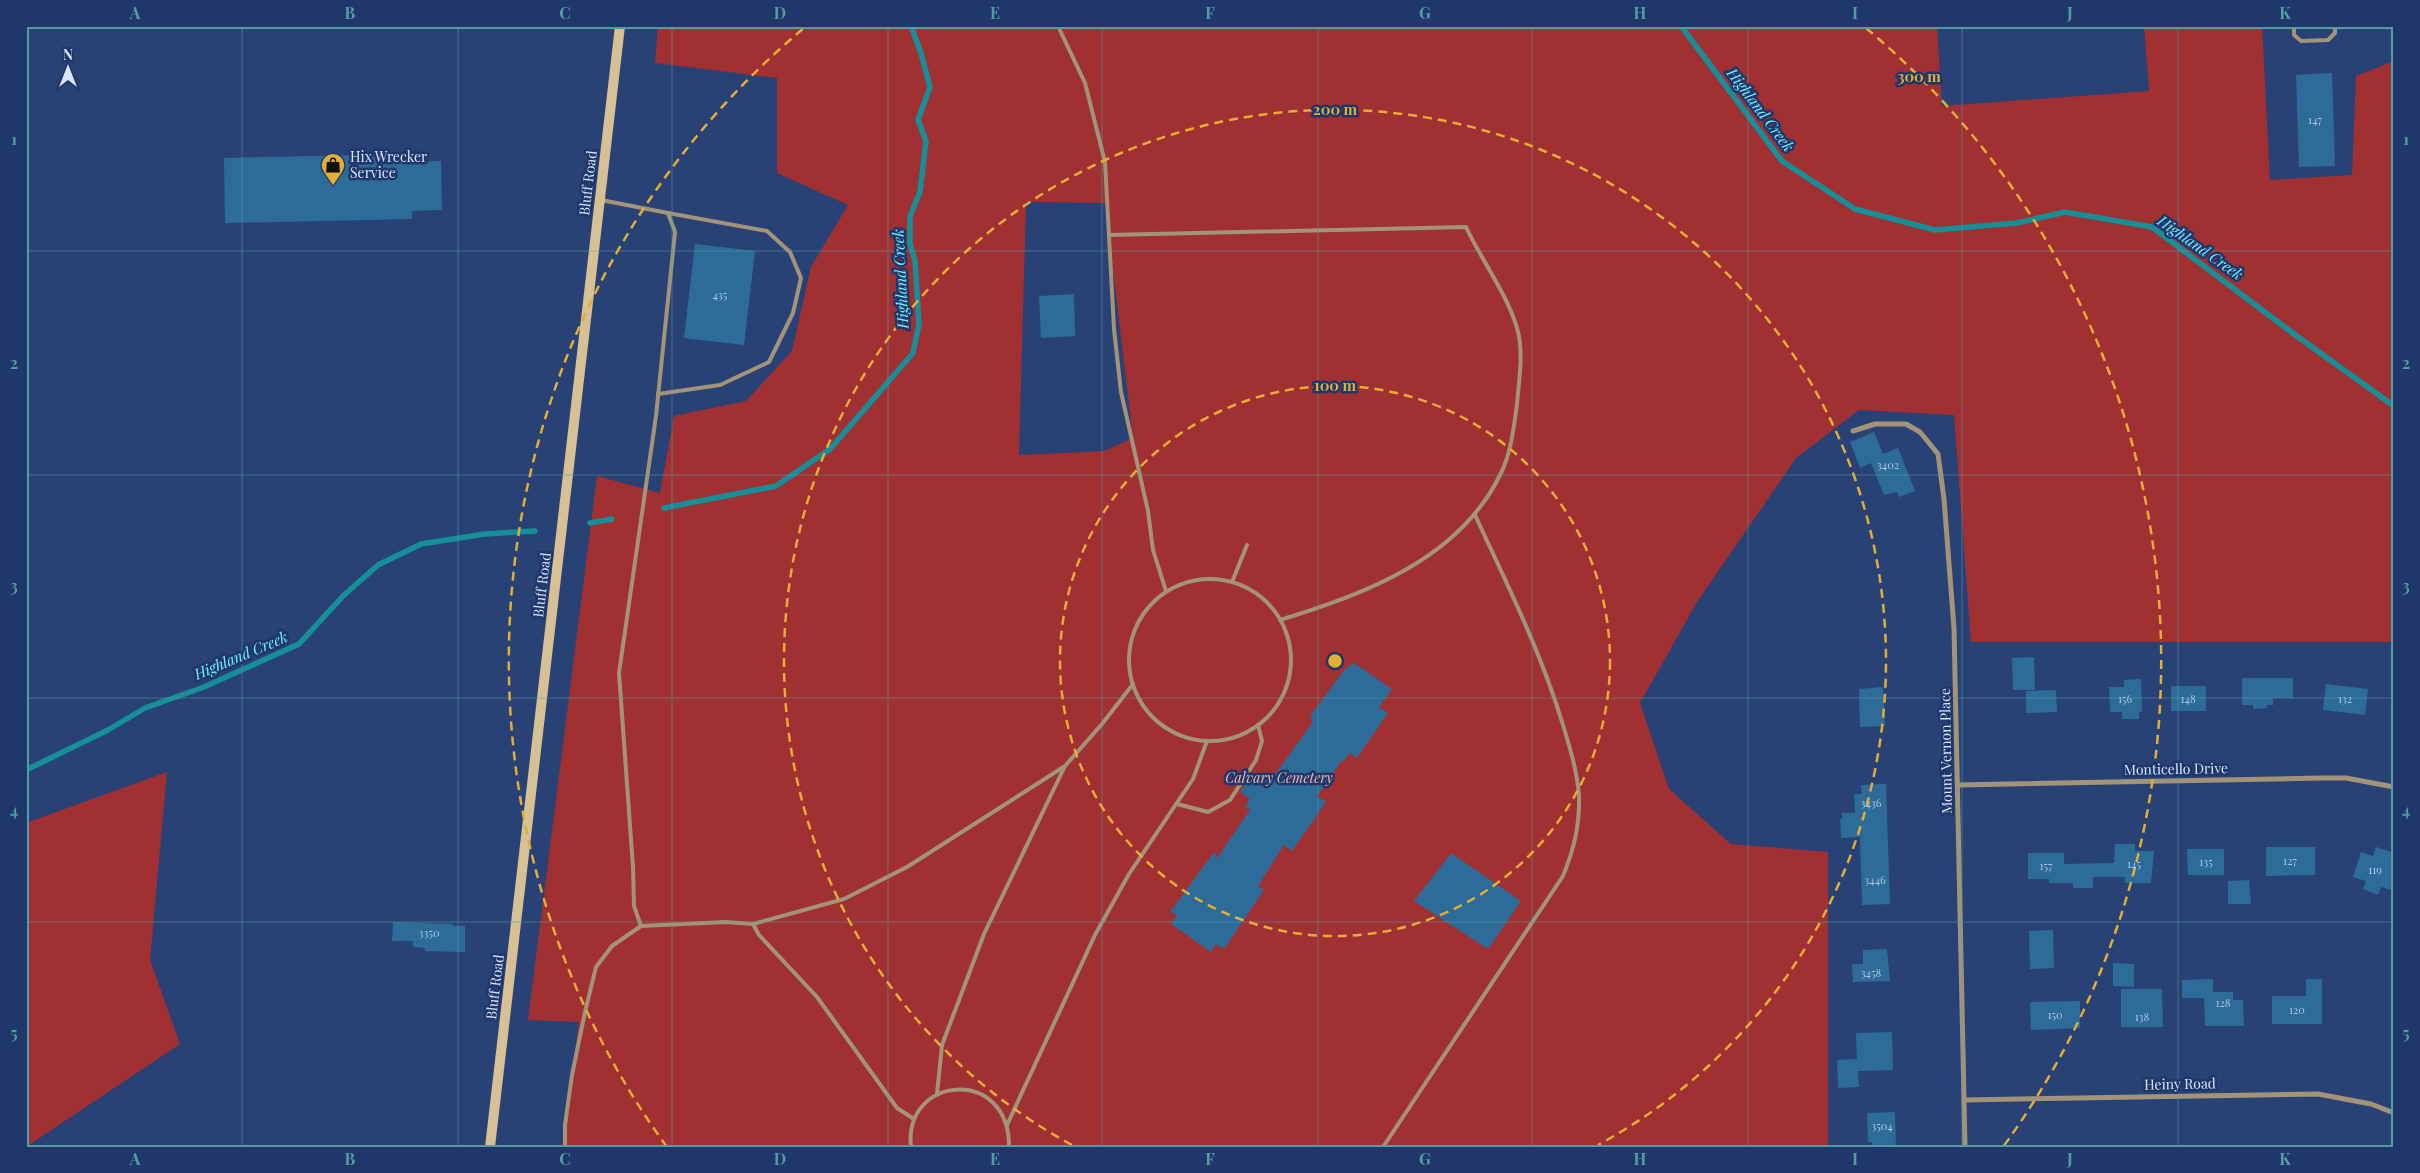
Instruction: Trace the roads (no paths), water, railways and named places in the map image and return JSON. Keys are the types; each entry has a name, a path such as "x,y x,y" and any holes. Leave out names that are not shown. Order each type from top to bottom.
{"main road":[{"name":"Bluff Road","path":"490,1147 620,26"}],"street":[{"name":"Mount Vernon Place","path":"1853,431 1875,424 1906,424 1920,432 1938,454 1944,499 1954,628 1965,1147"},
{"name":"Monticello Drive","path":"1958,785 2346,778 2394,787"},
{"name":"Heiny Road","path":"1964,1100 2318,1094 2371,1104 2394,1113"}],"lane":[{"path":"1058,26 1084,83 1105,162 1114,330 1121,392 1148,511 1153,550 1166,591"},
{"path":"2294,26 2294,35 2301,41 2328,40 2335,33 2335,26"},
{"path":"600,200 768,231 790,252 801,278 793,313 769,362 720,385 658,394"},
{"path":"641,926 634,906 620,673 658,394 675,232 668,213"},
{"path":"1109,235 1466,227 1479,256 1500,288 1517,330 1521,366 1514,427 1501,473 1475,515 1447,542 1395,577 1335,603 1280,620"},
{"path":"1383,1147 1564,876 1576,842 1579,796 1574,763 1555,700 1528,630 1475,515"},
{"path":"1232,582 1247,545"},
{"path":"1210,579 1232,582 1257,594 1268,603 1280,620 1289,642 1291,665 1286,688 1274,709 1258,725 1242,734 1208,741 1179,734 1153,718 1141,702 1133,684 1129,658 1134,632 1147,609 1166,591 1187,582 1210,579"},
{"path":"937,1094 942,1045 984,934 1065,766 1102,724 1133,684"},
{"path":"1177,804 1208,812 1230,800 1256,760 1262,741 1258,725"},
{"path":"1007,1124 1095,935 1129,874 1193,779 1208,741"},
{"path":"565,1147 565,1125 572,1075 596,967 612,946 641,926 701,923 753,924 844,899 907,867 1065,766"},
{"path":"753,924 759,935 817,997 897,1108 914,1119"},
{"path":"911,1147 910,1136 914,1119 924,1105 937,1094 952,1090 968,1090 983,1095 996,1104 1007,1124 1009,1147"},
{"path":"1480,1147 1488,1147"}],"waterway":[{"name":"Highland Creek","path":"664,508 776,486 830,449 913,353 919,324 915,261 910,243 910,216 920,192 926,141 918,120 930,87 921,53 911,26"},
{"name":"Highland Creek","path":"1681,26 1782,161 1855,209 1935,230 2017,223 2065,212 2152,227 2294,334 2394,406"},
{"name":"Highland Creek","path":"590,523 612,519"},
{"name":"Highland Creek","path":"26,770 108,730 145,708 204,687 299,644 343,596 378,565 421,544 485,534 535,531"}],"place":[{"name":"Hix Wrecker Service","path":"333,186"}],"park label":[{"name":"Calvary Cemetery","path":"1279,778"}]}
